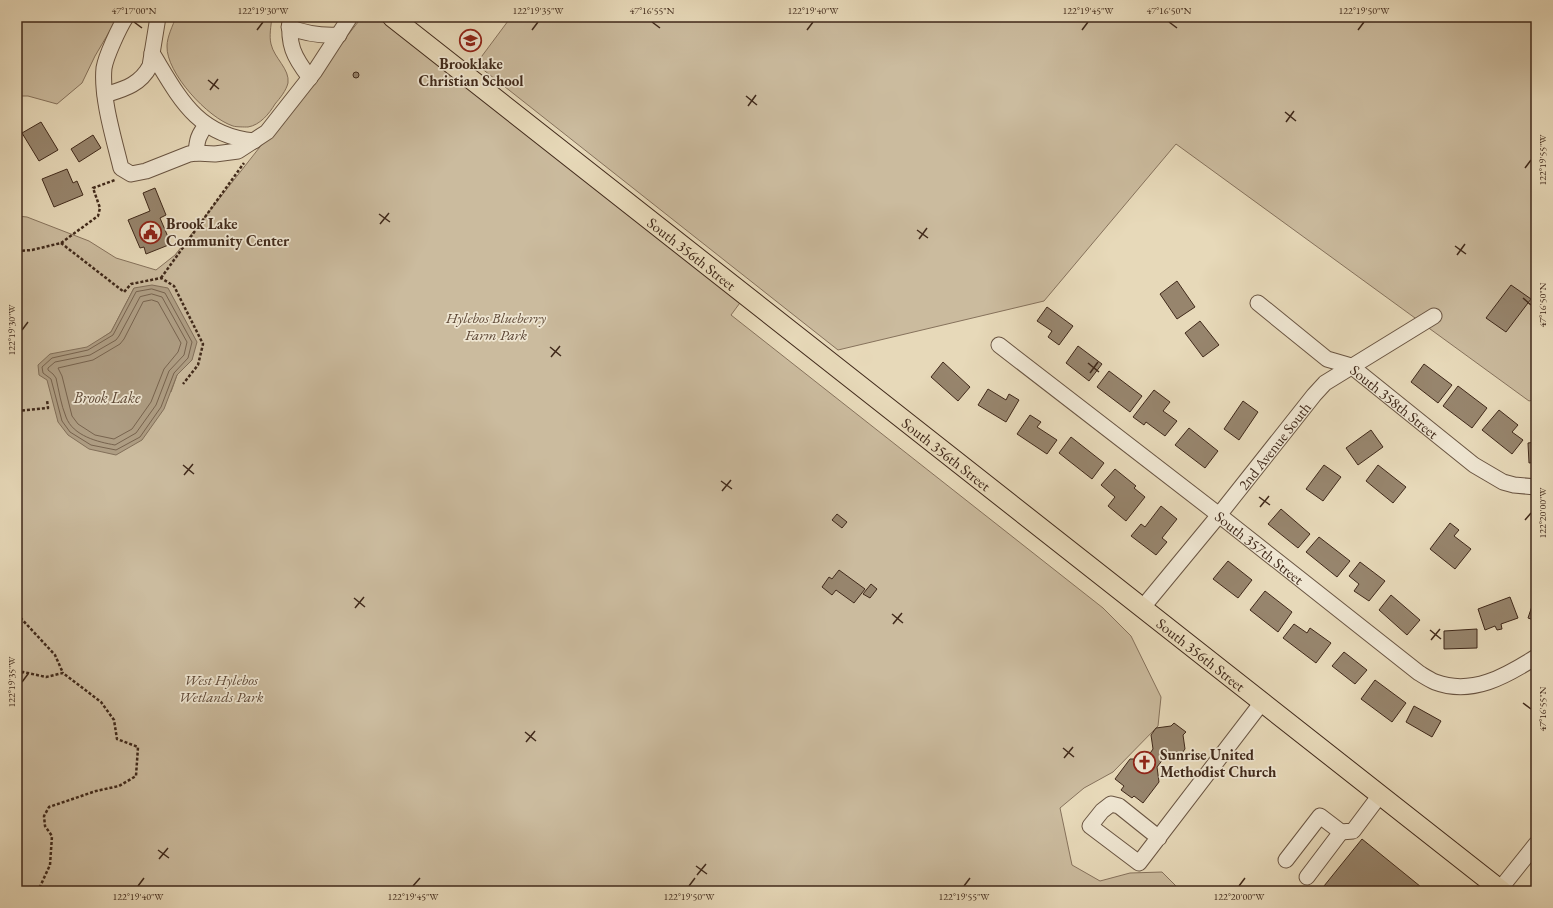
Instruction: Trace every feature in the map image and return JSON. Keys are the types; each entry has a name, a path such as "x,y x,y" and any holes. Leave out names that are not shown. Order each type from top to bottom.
{"main road":[{"name":"South 356th Street","path":"392,17 745,296 1263,701 1500,890"}],"street":[{"path":"126,17 119,28 104,67 105,95 121,168 130,174 146,171 189,154 215,154 238,151 268,132 310,78 350,17"},
{"path":"105,95 127,88 139,81 146,74 150,66 158,17"},
{"path":"310,78 297,62 293,52 288,34 289,22 311,34 326,36 339,35"},
{"path":"152,53 190,111 207,126 226,135 254,141"},
{"path":"196,153 197,140 201,132 207,126"},
{"name":"South 358th Street","path":"1258,303 1327,359 1351,366 1474,465 1503,482 1514,485 1536,487"},
{"name":"2nd Avenue South","path":"1143,607 1219,515 1314,395 1329,380 1434,316"},
{"name":"South 357th Street","path":"999,345 1219,515 1419,674 1435,682 1469,687 1498,679 1536,657"},
{"path":"1159,838 1263,701"},
{"path":"1286,860 1320,816 1341,832 1353,831 1380,795"},
{"path":"1307,877 1341,832"},
{"path":"1500,890 1536,844"}],"path":[{"path":"61,243 124,292 131,284 161,278 249,157"},
{"path":"17,251 32,250 61,243 98,216 100,208 93,188 130,174"},
{"path":"161,278 174,286 203,344 198,365 182,384"},
{"path":"17,411 48,408 47,400"},
{"path":"17,614 55,655 63,673 101,702 114,720 117,739 138,747 136,776 119,786 96,791 49,808 44,816 44,826 52,836 50,865 38,891"},
{"path":"17,675 23,672 46,677 63,673"}],"green space":[{"path":"17,17 118,17 95,56 82,83 57,104 28,96 17,96"},
{"path":"176,17 272,17 270,41 275,54 287,73 288,83 281,97 267,115 252,126 233,126 212,114 190,93 173,69 169,57 167,42"},
{"path":"362,17 392,17 745,296 731,315 1103,608 1131,636 1161,697 1158,726 1113,772 1084,788 1060,808 1072,865 1100,881 1130,873 1162,872 1181,891 17,891 17,216 27,217 89,241 116,258 156,270 175,255","holes":["134,288 192,360 177,375 171,392 102,338 111,332"]},
{"path":"511,17 1536,17 1536,399 1529,401 1176,144 1044,301 838,350 476,64"}],"water":[{"name":"Brook Lake","path":"152,285 168,288 197,342 192,360 177,375 164,409 142,440 116,455 89,449 68,435 58,422 47,380 39,375 38,365 50,354 87,347 111,332 134,288"}],"building":[{"path":"356,72 359,75 356,78 353,75"},
{"path":"41,122 58,150 39,161 22,133"},
{"path":"93,135 101,148 79,162 71,149"},
{"path":"67,169 73,183 77,181 83,195 54,207 42,179"},
{"name":"Brook Lake Community Center","path":"155,188 166,215 160,218 171,244 146,254 144,247 140,248 128,220 150,211 143,193"},
{"path":"1177,281 1195,307 1177,319 1160,294"},
{"path":"1511,285 1531,299 1506,332 1486,318"},
{"path":"1047,307 1073,326 1059,345 1048,337 1052,331 1037,321"},
{"path":"1200,321 1219,345 1203,357 1185,333"},
{"path":"1078,346 1102,364 1089,381 1066,363"},
{"path":"943,362 970,387 958,401 931,377"},
{"path":"1424,364 1452,385 1438,403 1411,382"},
{"path":"1109,371 1142,396 1130,412 1097,387"},
{"path":"1458,386 1487,408 1472,428 1443,406"},
{"path":"988,389 1006,400 1009,394 1019,400 1006,422 978,405"},
{"path":"1154,390 1170,402 1163,411 1177,421 1165,436 1146,422 1144,425 1133,417"},
{"path":"1243,401 1258,412 1239,440 1224,429"},
{"path":"1499,410 1518,425 1512,432 1523,440 1512,454 1482,430"},
{"path":"1030,415 1041,422 1037,427 1057,440 1047,454 1017,434"},
{"path":"1189,428 1218,451 1205,468 1175,445"},
{"path":"1371,430 1383,447 1358,465 1346,448"},
{"path":"1071,437 1104,463 1092,479 1059,453"},
{"path":"1536,442 1536,462 1529,463 1528,443"},
{"path":"1324,465 1341,477 1323,501 1306,489"},
{"path":"1378,465 1406,487 1393,503 1366,481"},
{"path":"1115,469 1136,486 1134,488 1145,497 1126,521 1108,506 1115,497 1101,485"},
{"path":"1161,506 1177,519 1162,538 1167,542 1156,555 1131,536 1141,524 1145,527"},
{"path":"1281,509 1310,534 1298,548 1268,524"},
{"path":"837,514 847,522 842,528 832,520"},
{"path":"1450,523 1459,530 1454,536 1471,549 1455,569 1430,549"},
{"path":"1319,537 1350,561 1337,577 1306,552"},
{"path":"1228,561 1252,580 1238,598 1213,579"},
{"path":"1360,562 1385,581 1369,601 1354,591 1359,584 1349,576"},
{"path":"839,570 865,589 854,603 836,590 832,595 822,587 829,577 832,579"},
{"path":"871,584 877,589 870,598 863,594"},
{"path":"1265,591 1292,612 1278,632 1250,610"},
{"path":"1391,595 1420,620 1407,635 1379,610"},
{"path":"1510,597 1518,618 1501,624 1502,629 1497,630 1495,626 1485,630 1478,609"},
{"path":"1535,597 1536,598 1536,621 1528,618"},
{"path":"1294,624 1307,633 1310,628 1331,643 1316,663 1283,638"},
{"path":"1477,629 1477,648 1444,649 1444,631"},
{"path":"1344,652 1367,670 1355,684 1332,666"},
{"path":"1375,680 1406,703 1392,722 1361,699"},
{"path":"1414,706 1441,721 1432,737 1406,722"},
{"name":"Sunrise United Methodist Church","path":"1174,723 1186,732 1183,735 1185,749 1179,757 1164,758 1157,767 1159,782 1143,803 1134,796 1132,798 1121,790 1124,786 1115,779 1130,759 1146,759 1153,749 1151,735 1156,728 1171,726"},
{"path":"1362,839 1426,891 1329,891 1324,886"}],"place":[{"name":"Brooklake Christian School","path":"471,40"},
{"name":"Brook Lake Community Center","path":"150,232"},
{"name":"Sunrise United Methodist Church","path":"1144,763"}],"park label":[{"name":"Hylebos Blueberry Farm Park","path":"496,326"},
{"name":"West Hylebos Wetlands Park","path":"221,688"}]}
